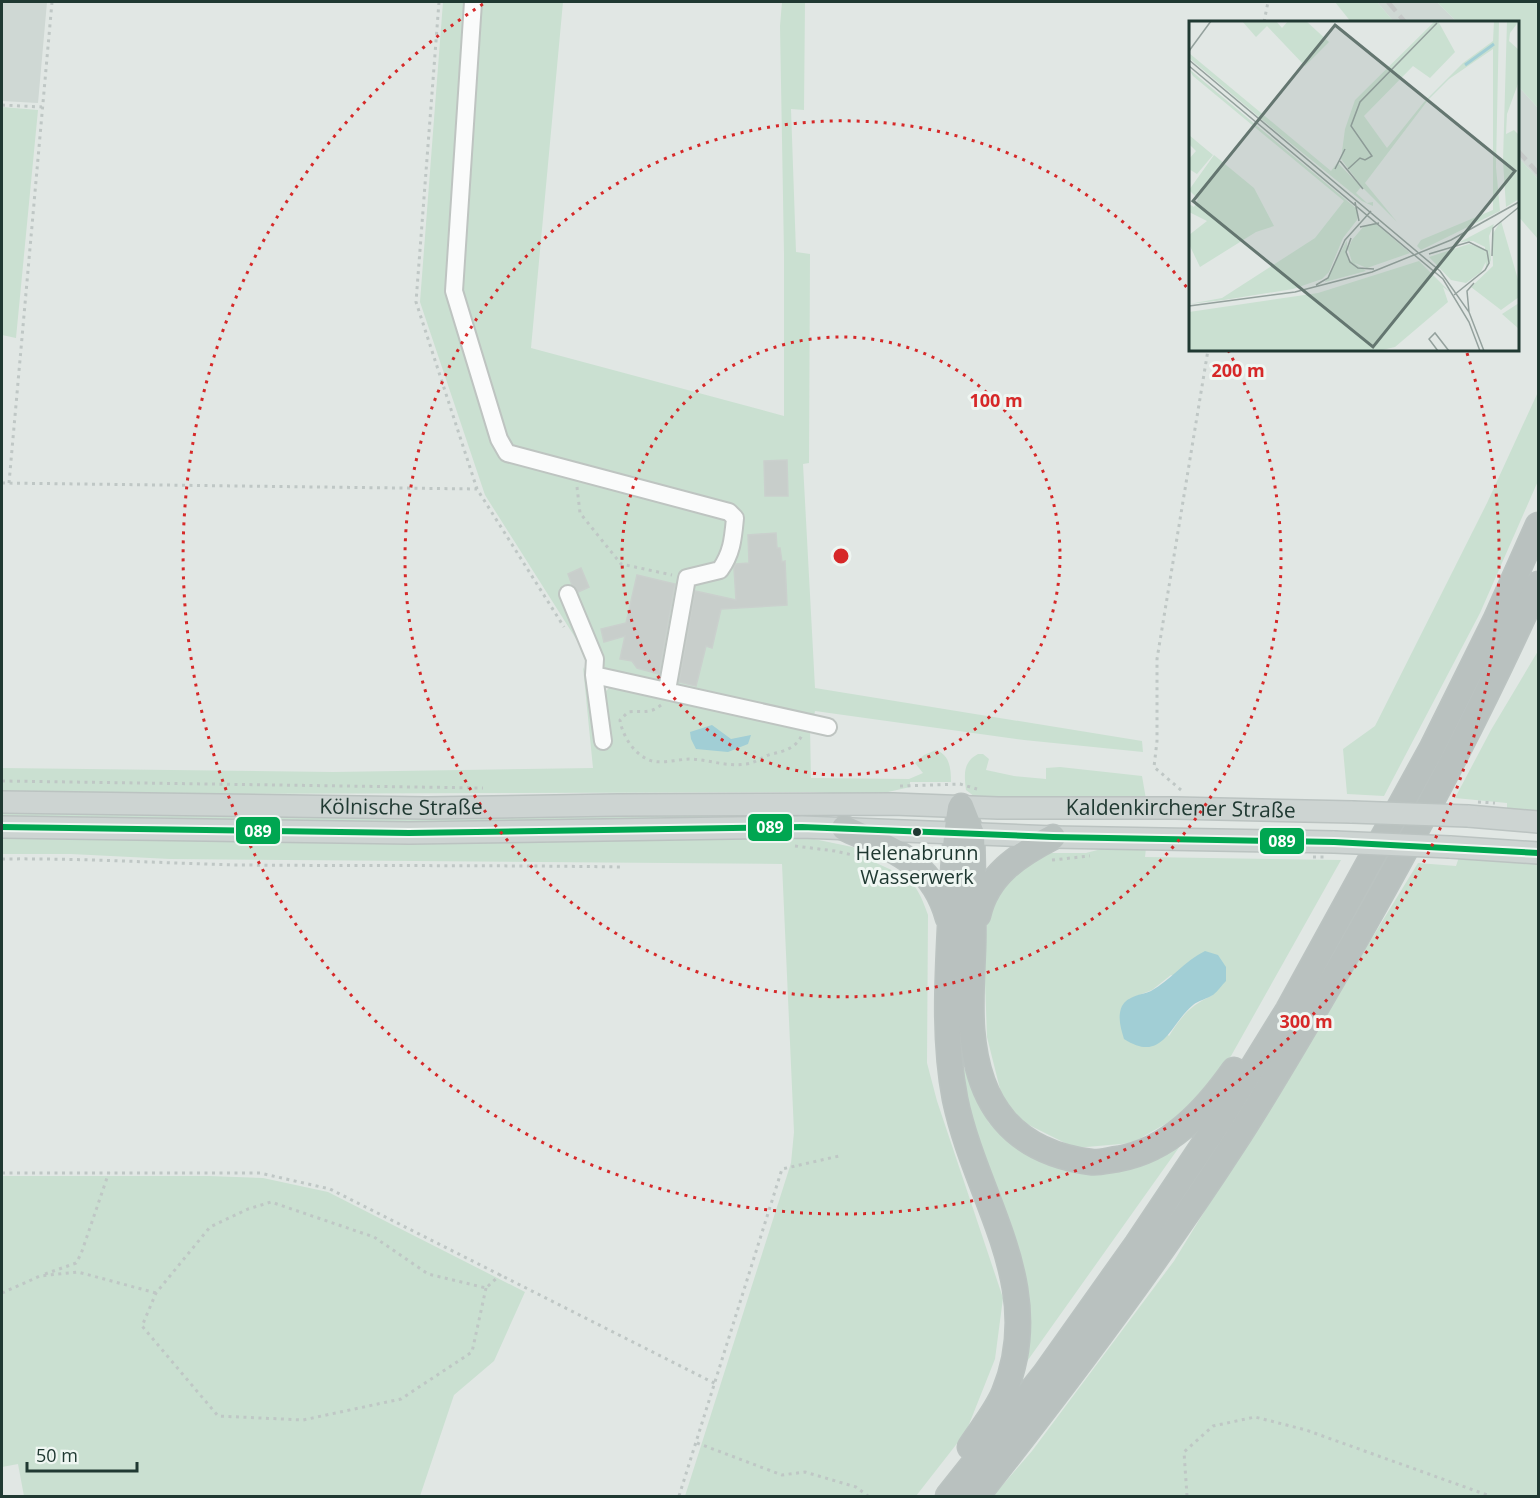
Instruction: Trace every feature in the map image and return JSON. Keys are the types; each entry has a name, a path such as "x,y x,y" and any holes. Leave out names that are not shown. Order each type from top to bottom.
{"highway":[{"path":"948,1497 1044,1375 1137,1244 1220,1120 1288,1010 1432,748 1496,619 1539,525"},
{"path":"1440,787 1539,584"},
{"path":"976,1497 1063,1387 1157,1257 1234,1143 1308,1022 1440,787 1539,626"},
{"path":"960,795 964,833 962,934 977,1063 988,1095 1005,1122 1028,1142 1065,1159 1095,1162 1132,1156 1164,1142 1193,1119 1221,1089 1328,938"},
{"path":"844,828 897,853 924,872 933,882 947,916 962,934"},
{"path":"939,1497 1003,1394 1013,1365 1019,1335 1013,1273 964,1134 955,1100 950,1062 948,1004 962,934 990,886 1020,854 1053,837"}],"main road":[{"name":"Kaldenkirchener Straße","path":"824,806 960,795 1468,816 1539,822"},
{"name":"Kölnische Straße","path":"2,802 427,808 618,804 824,806"},
{"name":"Kölnische Straße","path":"2,826 409,833 806,827"},
{"name":"Kaldenkirchener Straße","path":"806,827 1053,837 1334,842 1539,853"}],"lane":[{"path":"473,2 454,291 499,439 507,453 729,512 735,518 733,545 728,559 720,570 687,578 667,690"},
{"path":"568,594 595,659 594,675 603,741"},
{"path":"594,675 828,727"}],"path":[{"path":"9,483 52,2"},
{"path":"439,2 416,302 477,489 569,636"},
{"path":"1264,21 1268,2"},
{"path":"2,105 42,107"},
{"path":"1185,794 1154,766 1157,741 1157,659 1208,351"},
{"path":"575,470 580,513 621,564 687,578"},
{"path":"2,483 477,489"},
{"path":"667,690 666,699 654,710 641,713 631,711 625,713 620,720 626,738 638,754 654,762 689,759 725,765 748,764 799,743 807,723"},
{"path":"2,782 487,788"},
{"path":"893,786 960,795"},
{"path":"786,846 835,851 864,858"},
{"path":"1044,860 1096,856"},
{"path":"2,859 71,858 169,864 623,867"},
{"path":"679,1497 782,1169 839,1156"},
{"path":"2,1293 76,1263 109,1172"},
{"path":"2,1173 261,1173 330,1189 716,1384"},
{"path":"486,1288 428,1274 374,1237 271,1202 248,1209 210,1227 156,1293 142,1326 218,1416 303,1420 401,1399 472,1352 486,1288 501,1274"},
{"path":"40,1276 78,1272 156,1293"},
{"path":"1186,1497 1184,1452 1213,1426 1255,1417 1306,1430 1490,1497"},
{"path":"697,1443 782,1474 805,1473 855,1487 868,1497"}],"shaded area":[{"path":"2,2 47,2 38,103 2,101"},
{"path":"1377,2 1437,2 1456,21 1393,21"},
{"path":"1519,87 1538,108 1538,179 1519,158"}],"green space":[{"path":"443,2 563,2 531,348 784,416 780,26 782,2 805,2 804,110 791,109 796,252 810,254 809,463 803,464 815,688 1142,741 1143,752 1024,740 815,711 813,721 602,671 590,661 485,495 420,302"},
{"path":"1335,2 1377,2 1393,21 1350,21"},
{"path":"1437,2 1538,2 1538,108 1519,87 1519,21 1456,21"},
{"path":"2,107 38,110 16,338 2,335"},
{"path":"1519,158 1538,179 1538,239 1519,217"},
{"path":"1538,392 1538,481 1480,613 1384,796 1347,794 1343,749 1375,726 1487,503"},
{"path":"1538,651 1538,814 1507,810 1507,803 1455,798 1491,730"},
{"path":"583,667 589,680 604,693 615,682 810,727 811,778 909,779 923,773 915,763 924,755 936,750 947,759 951,782 910,782 910,787 875,795 810,792 2,793 2,768 333,772 593,768"},
{"path":"978,754 983,754 989,759 986,770 1014,776 1046,779 1046,768 1060,767 1142,776 1146,799 975,797 966,790 965,774 967,765"},
{"path":"2,812 808,813 808,821 2,820"},
{"path":"2,837 809,838 862,849 899,861 874,862 909,880 919,893 928,915 927,1063 937,1101 1003,1298 995,1359 966,1432 916,1496 685,1496 791,1163 794,1132 782,864 170,859 71,854 2,854"},
{"path":"1113,846 1146,848 1145,857 1341,860 1231,1056 1181,1115 1132,1143 1075,1148 1021,1121 1002,1097 987,1037 984,955 988,914 996,889 1031,853 1086,853","holes":["1171,975 1213,995 1188,1011 1169,1036 1129,999 1152,990"]},
{"path":"1459,857 1538,863 1538,1496 993,1496 1032,1451 1174,1261 1418,863 1456,866"},
{"path":"959,1057 989,1123 1033,1153 1066,1166 1185,1139 1023,1367"},
{"path":"2,1176 263,1178 328,1192 525,1292 494,1361 454,1395 420,1496 24,1496 18,1464 2,1467"}],"water":[{"path":"712,725 731,739 751,735 748,744 728,752 696,749 690,732"},
{"path":"1205,951 1218,955 1226,967 1226,981 1218,990 1193,1005 1157,1045 1137,1046 1124,1039 1120,1019 1124,1003 1158,987"}],"building":[{"path":"787,460 788,496 765,496 764,461"},
{"path":"776,533 777,548 780,548 782,562 785,561 787,605 721,609 712,648 706,646 696,686 679,682 695,591 736,600 734,568 736,564 749,563 748,535"},
{"path":"581,568 589,587 578,592 572,585 568,574"},
{"path":"637,575 675,584 659,674 637,668 632,661 620,659 625,636 604,642 601,629 626,623"}],"railway":[{"path":"1388,2 1404,21"},
{"path":"1519,152 1538,173"}],"transit line":[{"name":"089","path":"2,827 409,833 802,827 1053,837 1334,842 1538,853"}],"place":[{"name":"Helenabrunn Wasserwerk","path":"917,832"}]}
